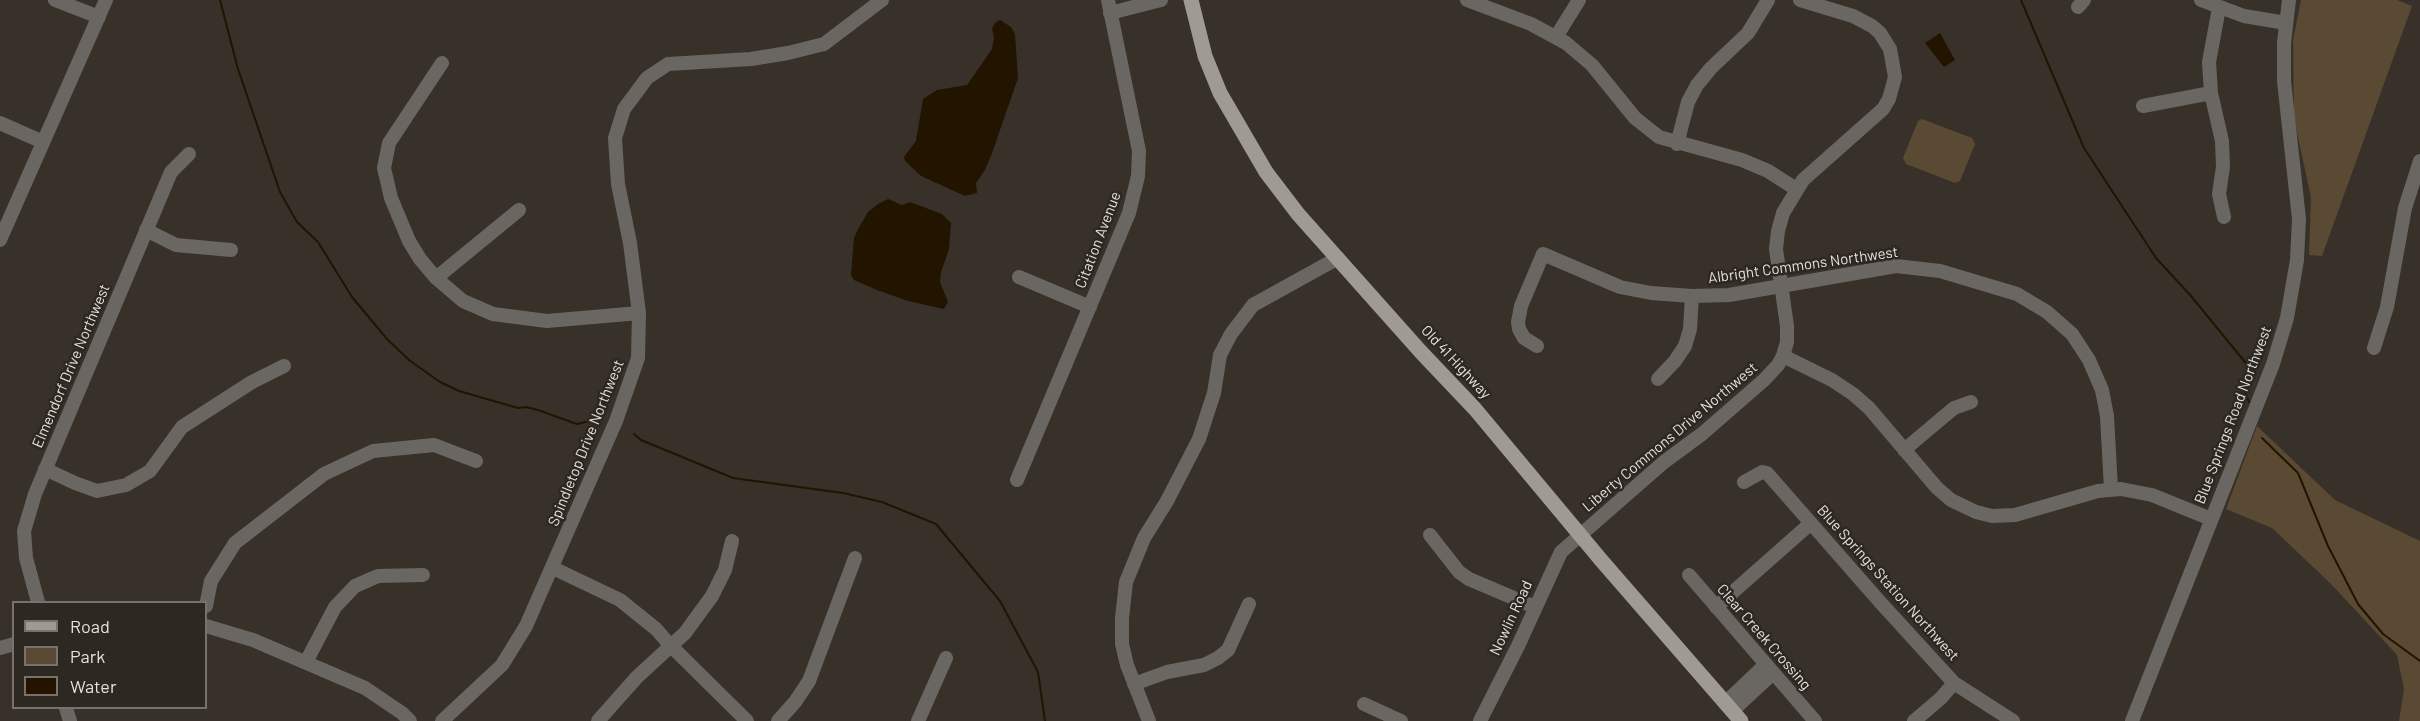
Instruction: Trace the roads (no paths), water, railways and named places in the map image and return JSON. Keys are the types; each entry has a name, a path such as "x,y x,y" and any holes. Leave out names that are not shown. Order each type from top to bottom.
{"main road":[{"name":"Old 41 Highway","path":"1191,0 1205,56 1220,93 1266,172 1338,258 1475,409 1579,535 1733,712"}],"street":[{"path":"55,0 99,17"},
{"path":"0,240 106,0"},
{"name":"Spindletop Drive Northwest","path":"442,721 502,665 526,626 616,421 638,357 639,314 630,243 618,184 615,138 624,109 647,78 668,64 751,59 824,44 882,0"},
{"path":"1109,6 1161,0"},
{"path":"1467,0 1531,24 1556,37 1592,65 1642,125 1659,137 1757,166 1796,189"},
{"path":"1556,37 1579,0"},
{"path":"1677,144 1688,102 1697,85 1711,68 1748,33 1768,0"},
{"path":"1800,0 1853,16 1872,26 1880,33 1890,49 1895,77 1889,99 1883,109 1813,170 1796,189 1783,213 1778,231 1776,262 1787,326 1787,342 1783,356 1832,380 1853,394 1869,408 1937,488 1951,500 1976,512 1992,516 2015,515 2111,489 2142,492 2211,519"},
{"path":"2201,0 2244,16 2286,23"},
{"name":"Blue Springs Road Northwest","path":"2132,721 2280,344 2294,280 2299,219 2284,100 2283,64 2289,0"},
{"name":"Citation Avenue","path":"1017,480 1129,213 1138,176 1138,151 1109,6"},
{"path":"2219,8 2209,49 2211,93 2222,141 2223,167 2219,194 2224,217"},
{"path":"442,63 388,143 384,168 391,198 409,241 420,259 436,278 463,301 493,314 547,321 639,314"},
{"path":"2143,106 2211,93"},
{"path":"0,123 43,142"},
{"name":"Elmendorf Drive Northwest","path":"37,601 26,558 24,531 45,469 171,172 189,154"},
{"path":"2374,348 2387,308 2405,208 2420,161"},
{"path":"436,278 519,210"},
{"path":"146,230 176,245 231,250"},
{"name":"Albright Commons Northwest","path":"1537,346 1524,338 1518,322 1521,306 1543,254 1620,287 1651,293 1692,296 1729,295 1880,268 1912,266 1940,271 1991,285 2032,302 2061,322 2082,346 2097,375 2106,410 2111,489"},
{"path":"1149,721 1134,684 1122,644 1126,582 1144,538 1167,501 1199,440 1214,393 1220,354 1231,334 1253,305 1338,258"},
{"path":"1019,277 1090,307"},
{"path":"1658,379 1685,346 1690,329 1692,296"},
{"name":"Liberty Commons Drive Northwest","path":"1579,535 1755,388 1771,373 1783,356"},
{"path":"45,469 97,491 126,485 150,471 182,426 252,382 284,366"},
{"path":"1904,450 1954,408 1971,402"},
{"path":"207,601 211,581 235,543 324,474 372,451 434,445 476,461"},
{"name":"Blue Springs Station Northwest","path":"1744,482 1762,472 1767,473 1954,683 2013,721"},
{"path":"1716,607 1811,523"},
{"path":"1430,535 1459,572 1469,579 1535,607"},
{"name":"Nowlin Road","path":"1480,721 1557,558 1579,535"},
{"path":"598,721 637,677 685,633 712,596 725,570 732,541"},
{"path":"778,721 809,681 855,558"},
{"path":"553,568 620,600 656,629 747,721"},
{"path":"306,662 335,608 355,586 378,576 423,575"},
{"name":"Clear Creek Crossing","path":"1689,575 1815,721"},
{"path":"1134,684 1167,672 1204,665 1218,658 1228,651 1249,604"},
{"path":"207,626 253,640 365,688 410,721"},
{"path":"918,721 946,658"},
{"path":"1733,712 1770,668"},
{"path":"1914,721 1941,698 1954,683"},
{"path":"1364,704 1401,721"}],"water":[{"path":"1000,20 1011,27 1015,34 1018,78 991,156 976,183 977,193 965,196 921,176 905,161 904,157 916,141 923,99 937,90 967,85 992,49 994,38 992,29"},
{"path":"1940,33 1955,60 1944,67 1925,43"},
{"path":"888,199 902,205 910,202 942,214 951,223 949,249 940,282 948,302 944,309 908,301 877,290 854,280 851,275 854,238 858,229 868,212"}],"waterway":[{"path":"220,0 238,69 280,192 297,222 318,242 352,297 387,339 409,360 440,382 459,391 518,408 538,410 577,424 594,420"},
{"path":"2021,0 2084,148 2156,258 2191,296 2249,367 2243,387 2249,402"},
{"path":"634,434 641,440 733,478 843,493 882,502 936,524 1000,601 1038,672 1045,721"},
{"path":"2262,438 2298,473 2328,546 2358,604 2383,634 2420,661"}]}
